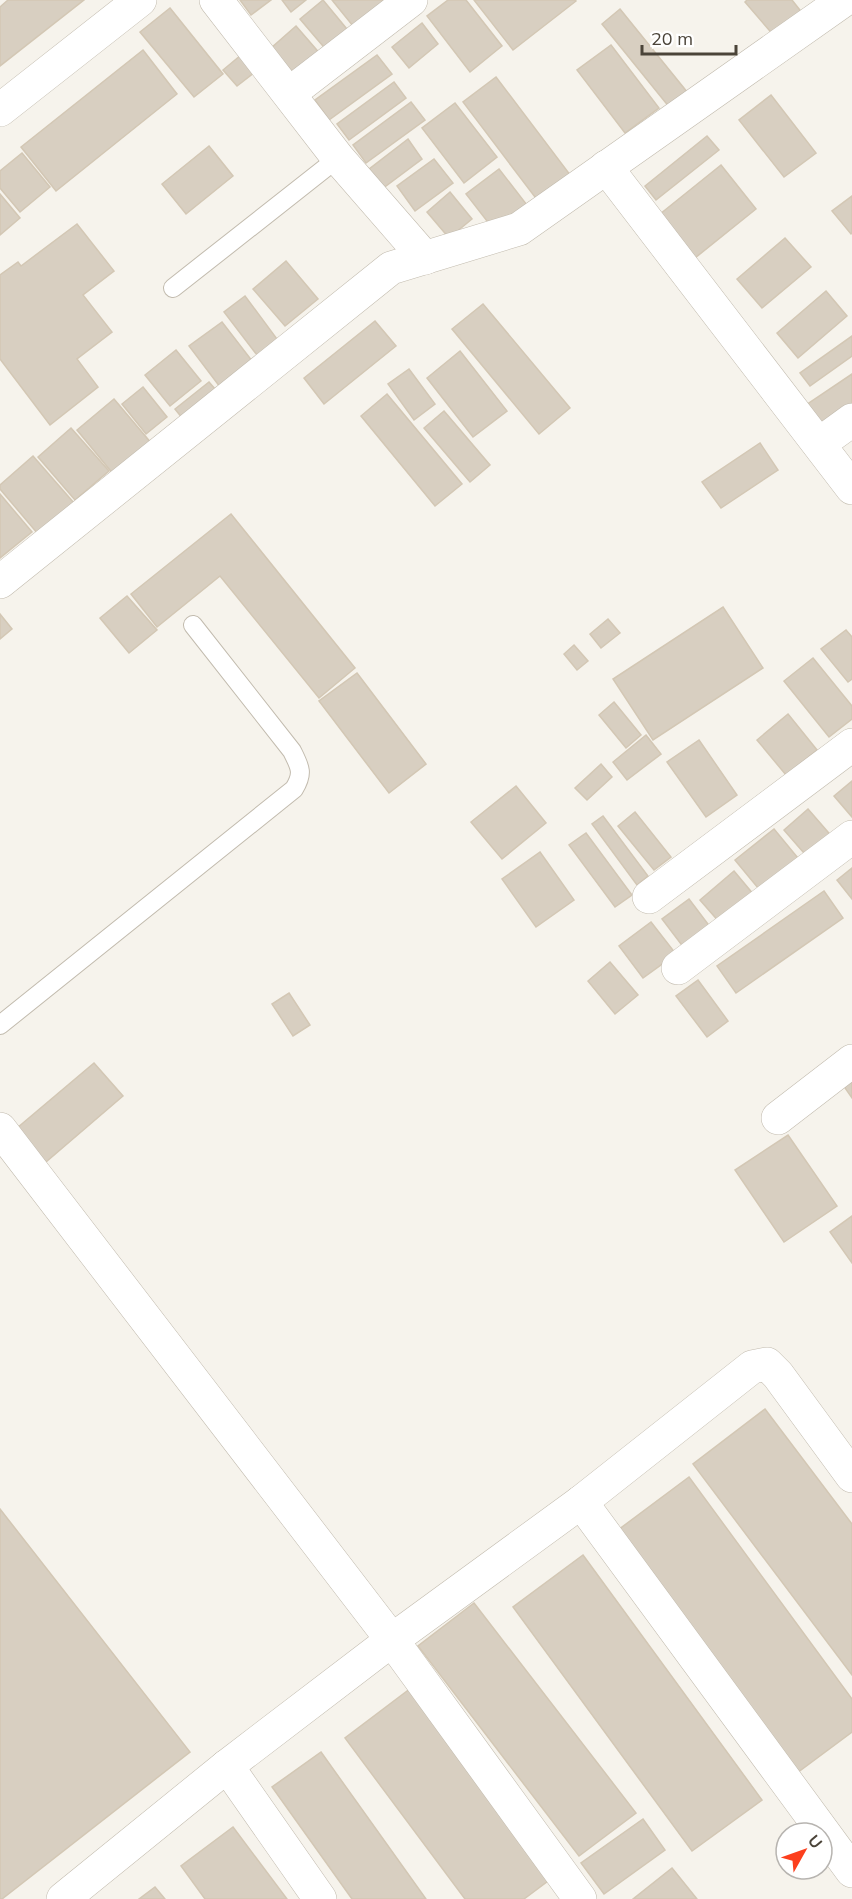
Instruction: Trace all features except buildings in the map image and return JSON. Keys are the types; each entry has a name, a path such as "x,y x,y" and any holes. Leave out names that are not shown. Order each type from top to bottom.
{"street":[{"path":"0,110 140,0"},
{"path":"216,0 338,158 425,258"},
{"path":"290,93 411,0"},
{"path":"0,582 391,268 519,229 844,0"},
{"path":"606,167 852,488"},
{"path":"819,444 852,420"},
{"path":"649,897 852,745"},
{"path":"678,969 852,837"},
{"path":"778,1118 852,1061"},
{"path":"0,1129 392,1640 580,1899"},
{"path":"63,1899 227,1766 392,1640 581,1502 752,1367 767,1364 778,1375 852,1476"},
{"path":"581,1502 852,1871"},
{"path":"227,1766 320,1899"}],"lane":[{"path":"173,288 338,158"},
{"path":"0,1025 294,789 301,778 302,770 292,751 193,625"}]}
